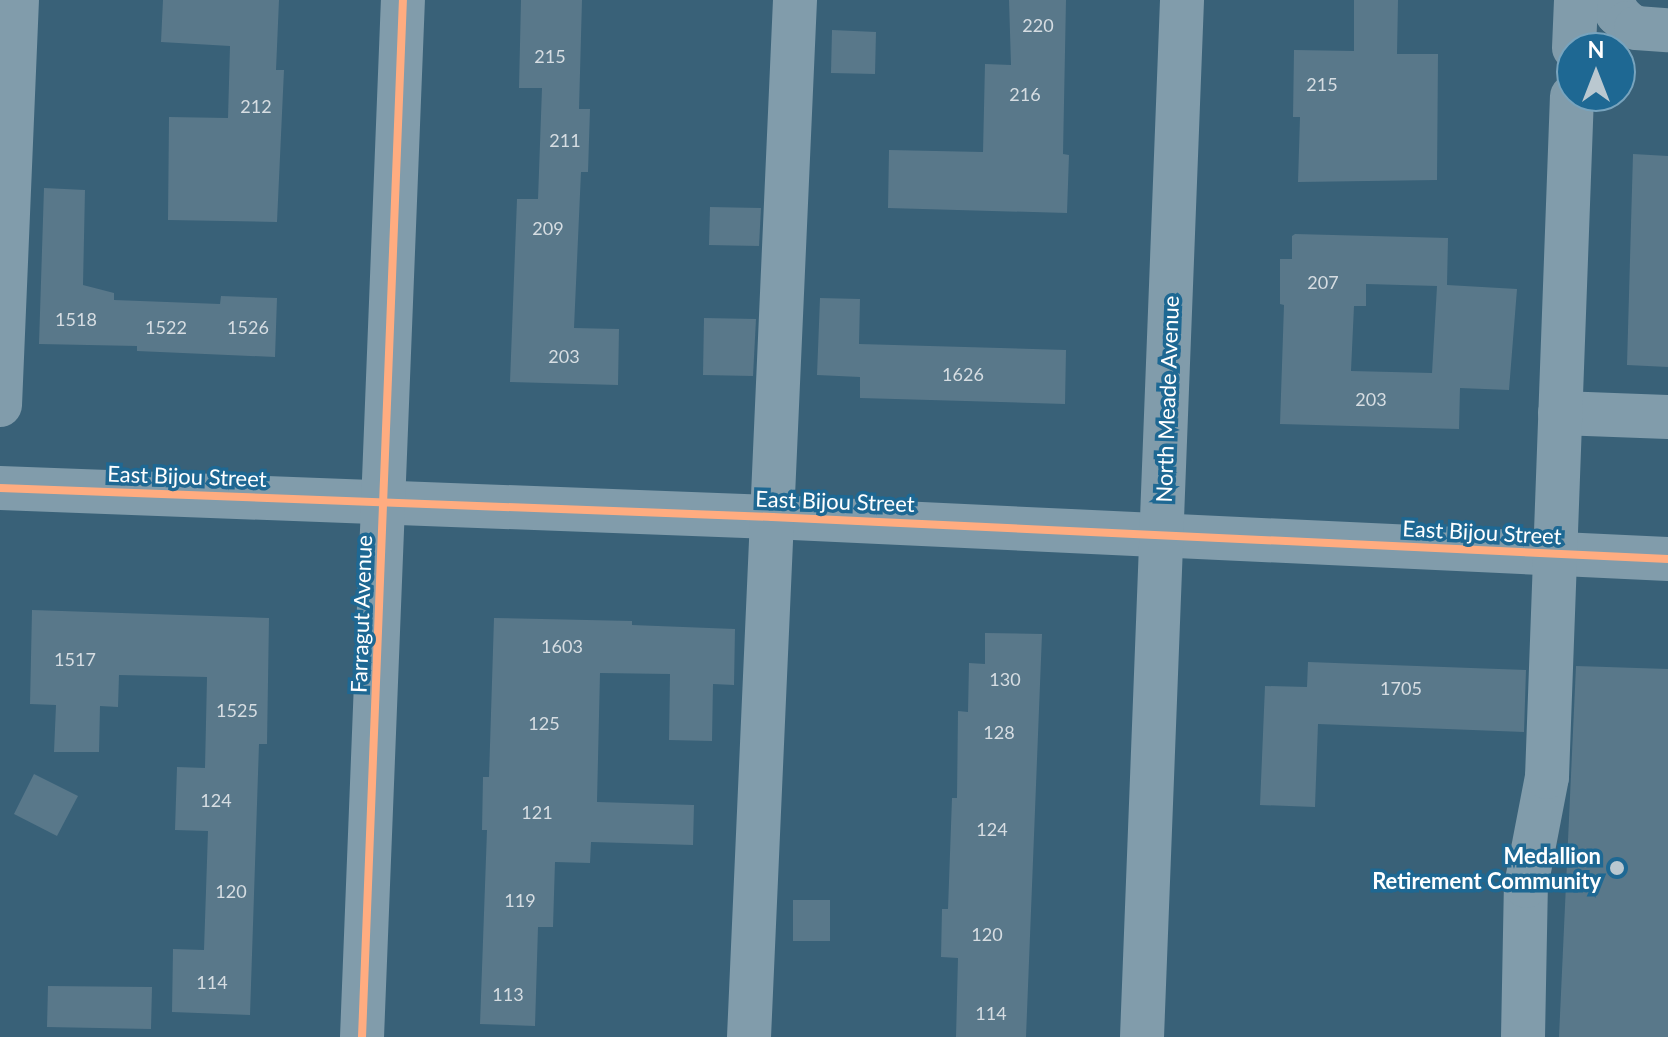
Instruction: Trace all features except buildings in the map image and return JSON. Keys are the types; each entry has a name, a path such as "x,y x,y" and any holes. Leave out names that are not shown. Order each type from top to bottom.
{"street":[{"path":"0,405 17,0"},
{"name":"Farragut Avenue","path":"362,1037 403,0"},
{"path":"749,1037 795,0"},
{"name":"North Meade Avenue","path":"1142,1037 1182,0"},
{"path":"1575,32 1576,0"},
{"path":"1613,0 1617,13 1636,28 1668,30"},
{"path":"1523,1037 1526,886 1547,777 1571,112"},
{"path":"1560,413 1668,417"},
{"name":"East Bijou Street","path":"0,488 772,517 1668,559"}],"cycle path":[{"path":"362,1037 403,0"},
{"path":"0,488 772,517 1668,559"}],"place":[{"name":"Medallion Retirement Community","path":"1617,868"}]}
